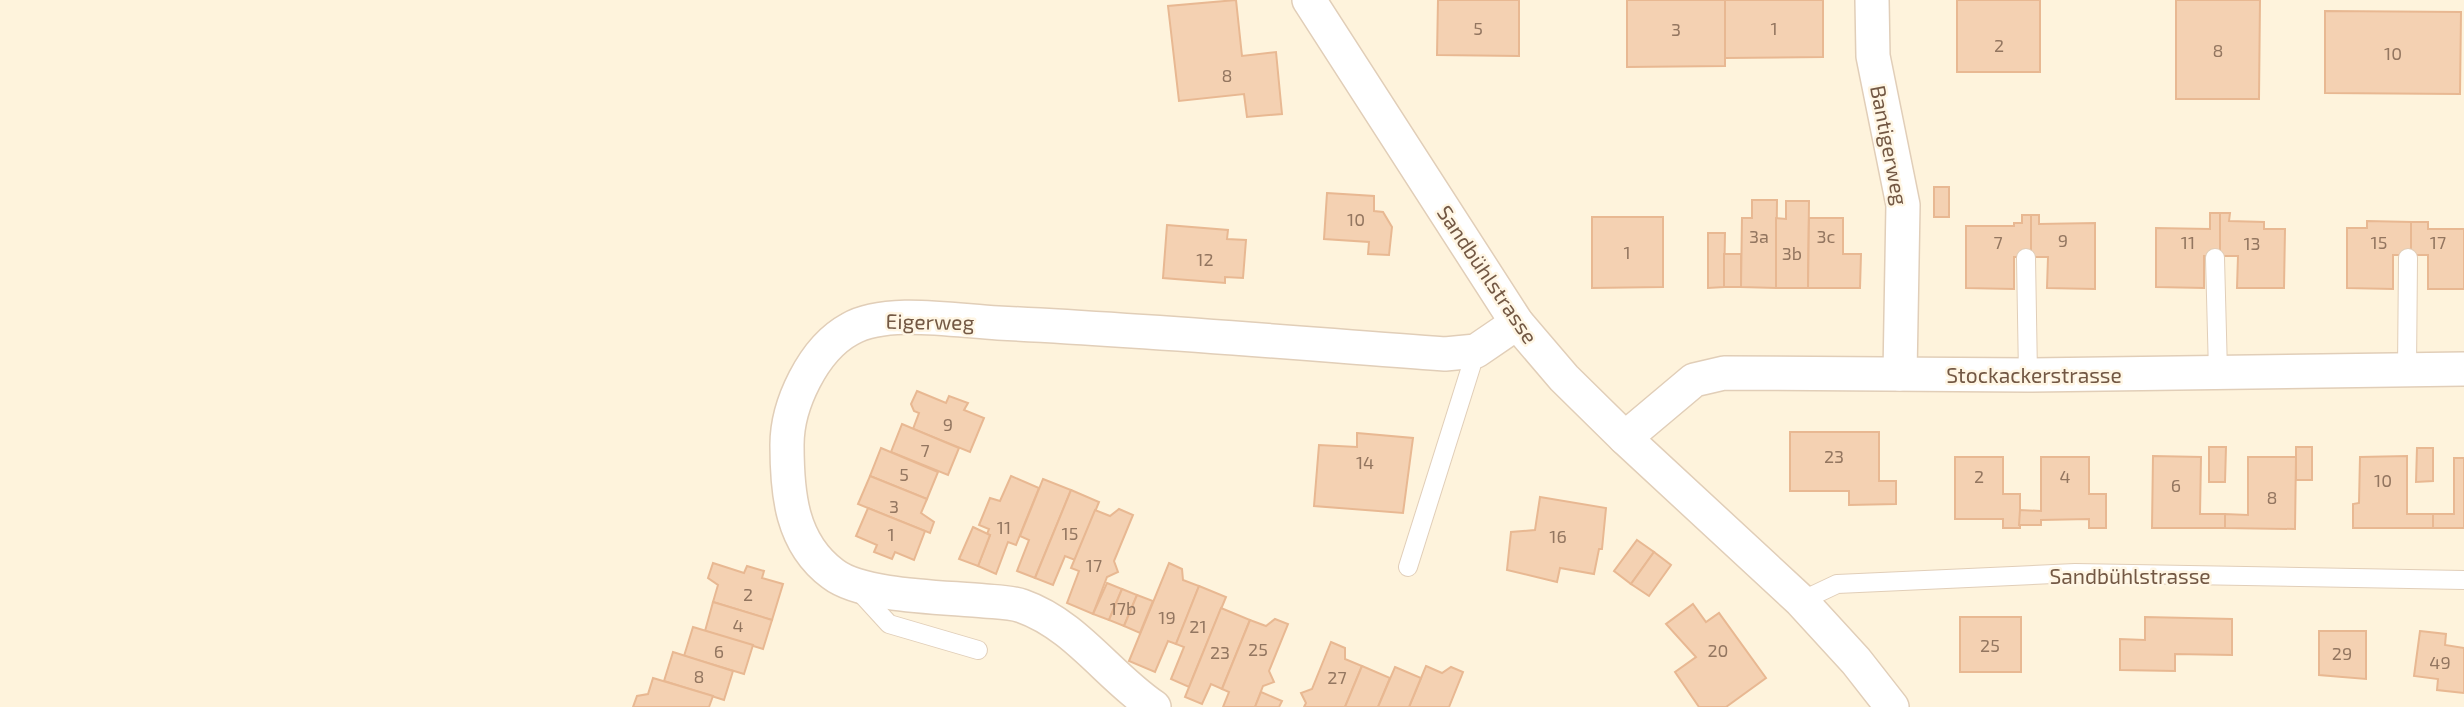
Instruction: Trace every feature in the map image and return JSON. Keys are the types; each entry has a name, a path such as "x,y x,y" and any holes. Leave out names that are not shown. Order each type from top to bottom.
{"street":[{"name":"Sandbühlstrasse","path":"1309,0 1517,323 1564,378 1625,438 1801,601 1856,661 1892,707"},
{"name":"Bantigerweg","path":"1872,0 1873,56 1903,205 1900,374"},
{"name":"Eigerweg","path":"1154,707 1136,695 1063,626 1020,605 856,587 832,574 797,530 787,481 787,436 797,398 815,364 849,329 872,320 905,318 1062,326 1445,354 1476,351 1517,323"},
{"name":"Stockackerstrasse","path":"1625,438 1694,380 1724,373 2028,375 2464,369"}],"lane":[{"path":"2026,258 2028,375"},
{"path":"2215,258 2218,372"},
{"path":"2407,369 2408,258"},
{"path":"1408,567 1476,351"},
{"name":"Sandbühlstrasse","path":"1801,601 1837,584 2075,572 2464,580"},
{"path":"856,587 889,624 978,650"}],"building":[{"path":"1236,0 1242,56 1276,52 1282,114 1247,117 1244,94 1179,101 1168,6"},
{"path":"1438,0 1519,0 1519,56 1437,55"},
{"path":"1627,0 1725,0 1725,66 1627,67"},
{"path":"1725,0 1823,0 1823,57 1725,58"},
{"path":"1957,0 2040,0 2040,72 1957,72"},
{"path":"2176,0 2260,0 2259,99 2176,99"},
{"path":"2325,11 2461,12 2460,94 2325,93"},
{"path":"1934,187 1949,187 1949,217 1934,217"},
{"path":"1327,193 1374,196 1374,211 1383,212 1392,227 1389,255 1368,254 1369,242 1324,239"},
{"path":"1752,200 1777,200 1776,288 1741,287 1742,218 1752,218"},
{"path":"1786,201 1809,201 1808,288 1776,288 1776,218 1786,219"},
{"path":"2210,213 2220,213 2220,256 2204,256 2204,288 2156,287 2156,228 2210,229"},
{"path":"2220,213 2230,213 2229,221 2264,222 2264,229 2285,229 2284,288 2237,288 2238,256 2220,256"},
{"path":"2022,215 2031,215 2031,257 2014,257 2014,289 1966,288 1966,226 2014,226 2014,223 2022,223"},
{"path":"2031,215 2039,215 2039,224 2095,223 2095,289 2047,288 2048,257 2031,257"},
{"path":"1592,217 1663,217 1663,287 1592,288"},
{"path":"1809,218 1843,218 1843,254 1861,254 1860,288 1808,288"},
{"path":"2367,221 2411,222 2411,255 2393,255 2393,289 2347,288 2347,228 2367,228"},
{"path":"2411,222 2428,222 2428,229 2464,229 2464,289 2428,289 2428,255 2411,255"},
{"path":"1167,225 1228,230 1227,239 1246,240 1243,278 1225,277 1225,283 1163,278"},
{"path":"1708,233 1725,233 1724,287 1708,288"},
{"path":"1724,254 1741,254 1741,287 1724,287"},
{"path":"917,391 946,403 949,396 968,403 964,410 984,418 970,452 913,429 919,413 914,411 911,404"},
{"path":"902,424 959,448 948,475 891,452"},
{"path":"1790,432 1879,432 1879,481 1896,481 1896,504 1849,505 1849,491 1790,491"},
{"path":"1357,433 1413,438 1403,513 1314,506 1319,445 1357,447"},
{"path":"2209,447 2226,447 2225,482 2209,482"},
{"path":"2296,447 2312,447 2312,480 2296,480"},
{"path":"881,448 938,472 927,499 870,476"},
{"path":"2417,448 2433,448 2433,481 2416,482"},
{"path":"2153,456 2201,457 2200,514 2225,514 2225,528 2152,528"},
{"path":"2407,456 2407,514 2433,514 2433,528 2353,528 2353,504 2359,503 2360,457"},
{"path":"1955,457 2003,457 2003,494 2020,494 2020,528 2003,528 2003,519 1955,519"},
{"path":"2041,457 2089,457 2089,494 2106,494 2106,528 2089,528 2089,519 2041,520 2041,525 2019,525 2020,510 2041,511"},
{"path":"2248,457 2296,457 2295,529 2225,528 2225,514 2248,515"},
{"path":"2454,458 2464,458 2464,528 2433,528 2433,514 2454,514"},
{"path":"870,476 927,499 921,513 934,522 930,533 858,504"},
{"path":"1011,476 1039,488 1016,545 1008,542 996,574 978,566 990,535 987,534 989,529 979,525 990,498 1000,501"},
{"path":"1043,479 1071,490 1035,578 1017,571 1029,540 1020,536"},
{"path":"1071,490 1099,502 1075,560 1065,556 1053,585 1035,578"},
{"path":"1540,497 1606,508 1602,549 1599,549 1594,574 1560,568 1557,582 1507,570 1511,532 1535,530"},
{"path":"868,508 925,531 914,560 895,552 892,559 874,552 877,545 856,536"},
{"path":"1119,509 1133,515 1114,561 1118,572 1107,577 1093,614 1067,603 1079,571 1071,568 1095,510 1110,516"},
{"path":"973,527 990,535 978,566 959,559"},
{"path":"1637,540 1654,552 1631,584 1614,571"},
{"path":"1654,552 1671,565 1649,596 1631,584"},
{"path":"713,563 744,573 747,566 764,571 762,578 783,584 772,620 713,602 718,585 708,578"},
{"path":"1169,563 1182,569 1183,580 1199,586 1176,644 1168,641 1155,672 1129,661"},
{"path":"1107,583 1122,589 1109,620 1093,614"},
{"path":"1199,586 1226,597 1189,687 1171,679 1184,647 1176,644"},
{"path":"1122,589 1137,595 1124,626 1109,620"},
{"path":"1137,595 1153,601 1140,633 1124,626"},
{"path":"713,602 772,620 763,649 705,631"},
{"path":"1693,604 1706,622 1719,613 1766,678 1726,707 1699,707 1675,672 1696,657 1666,624"},
{"path":"1221,608 1250,620 1222,689 1211,684 1202,704 1185,697"},
{"path":"1960,617 2021,617 2021,672 1960,672"},
{"path":"2145,617 2232,619 2232,655 2175,654 2175,671 2120,670 2120,639 2145,640"},
{"path":"1275,619 1288,624 1269,671 1274,682 1263,686 1255,707 1223,707 1229,692 1222,689 1250,620 1266,626"},
{"path":"693,627 753,645 744,674 684,656"},
{"path":"2319,631 2366,631 2366,679 2319,675"},
{"path":"2420,631 2446,634 2445,645 2464,648 2464,693 2437,690 2438,679 2414,676"},
{"path":"1331,642 1345,648 1345,659 1362,666 1345,707 1304,707 1306,703 1301,693 1312,689"},
{"path":"673,652 733,671 724,700 664,681"},
{"path":"1362,666 1390,678 1378,707 1345,707"},
{"path":"1426,666 1442,673 1451,667 1463,672 1449,707 1409,707"},
{"path":"1395,667 1421,678 1409,707 1378,707"},
{"path":"653,678 713,696 709,707 633,707 637,696 648,694"},
{"path":"1261,692 1282,701 1279,707 1255,707"}]}
